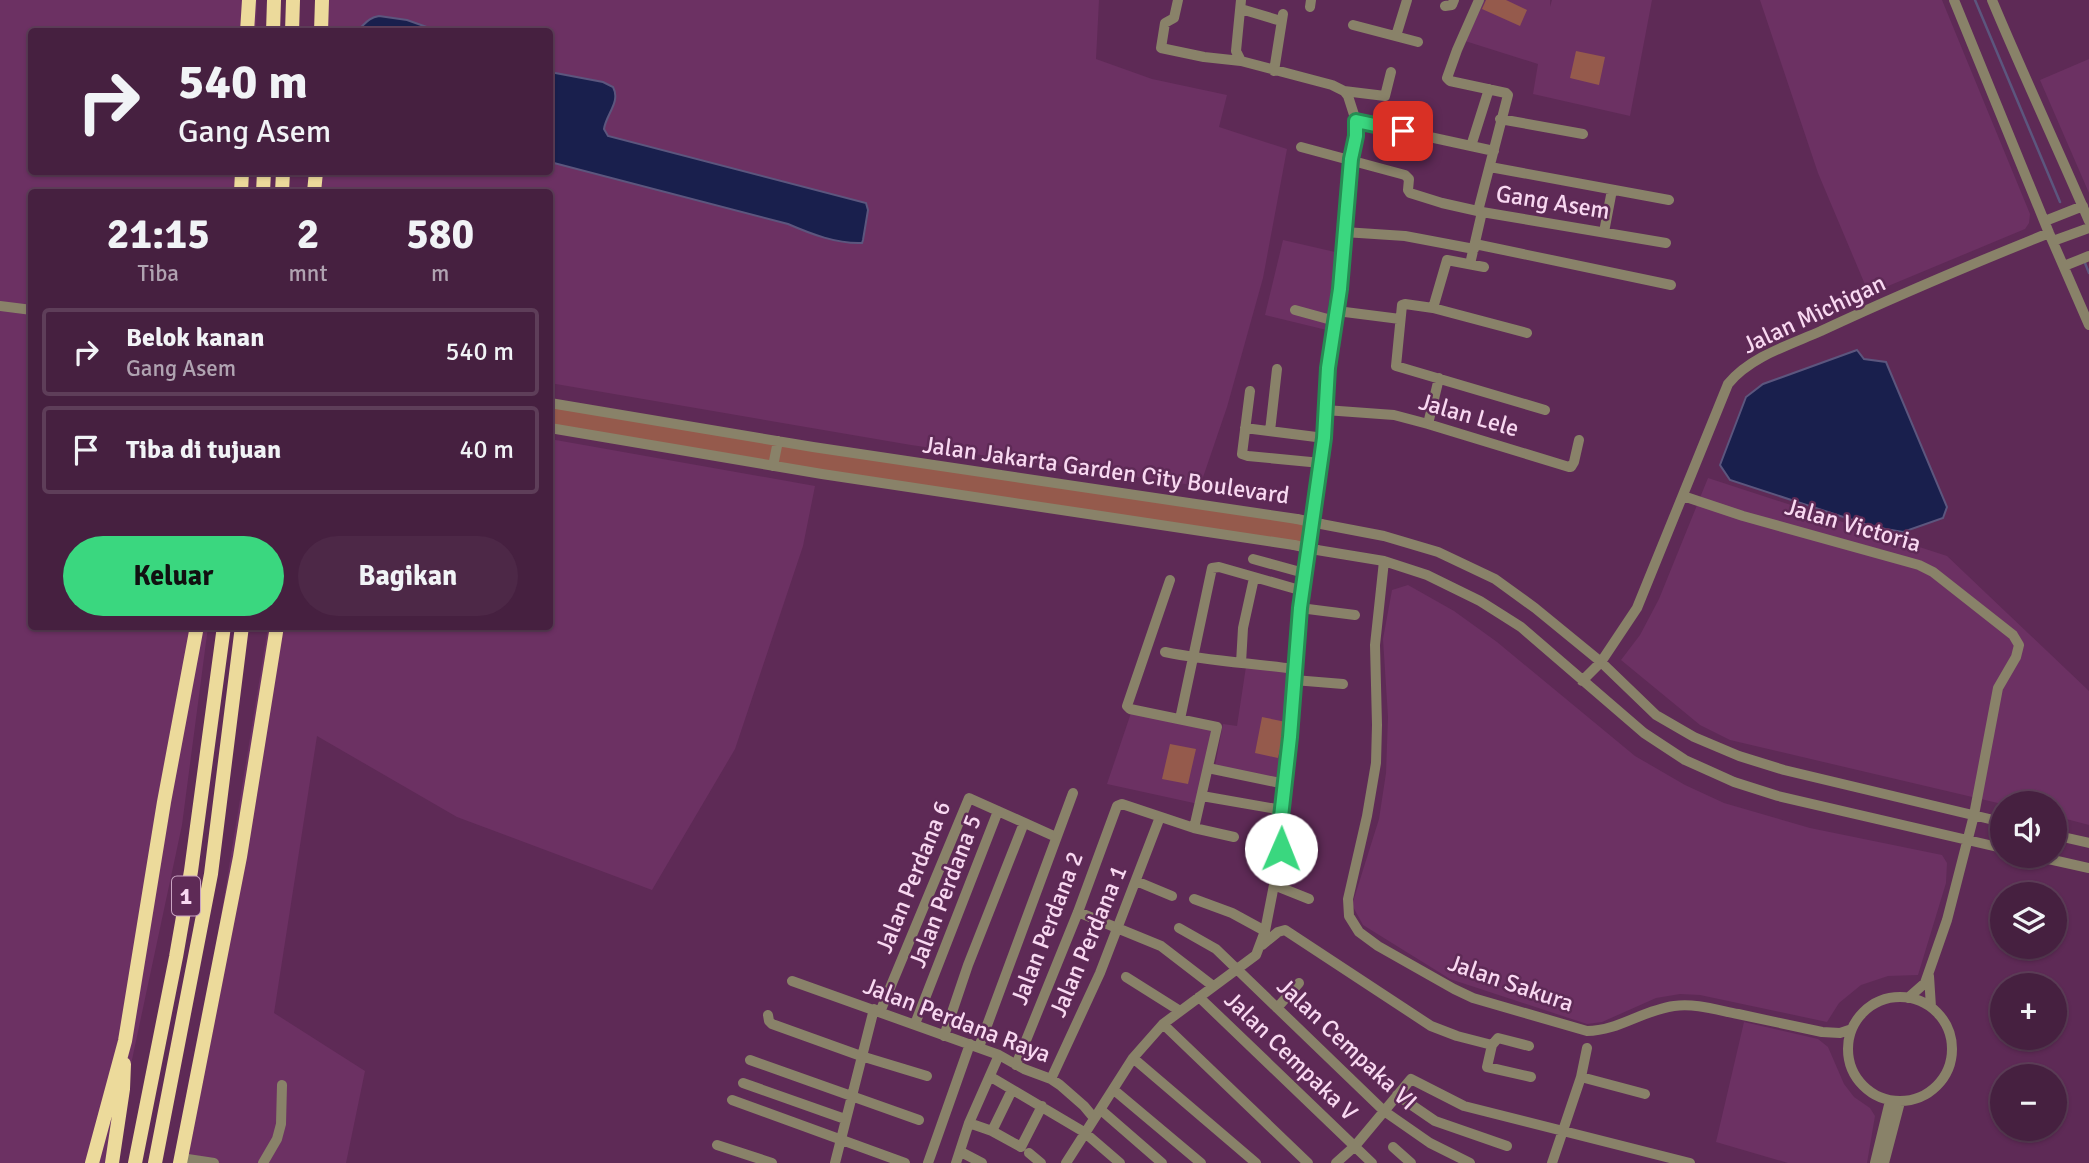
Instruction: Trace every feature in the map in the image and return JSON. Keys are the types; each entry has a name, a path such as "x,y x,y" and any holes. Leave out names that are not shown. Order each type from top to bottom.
{"highway":[{"path":"247,28 249,0"},
{"path":"273,28 274,0"},
{"path":"292,28 293,0"},
{"path":"321,28 322,0"},
{"path":"92,1163 125,1041 164,802 196,630"},
{"name":"1","path":"135,1163 191,871 223,630"},
{"name":"1","path":"155,1163 211,874 242,630"},
{"path":"181,1160 240,857 276,630"},
{"path":"112,1163 123,1089 125,1041"}],"street":[{"path":"1178,0 1174,18 1165,23 1161,48 1241,61 1332,85 1344,91 1385,96 1391,72"},
{"path":"1396,36 1407,0"},
{"path":"1479,0 1447,78 1508,95 1494,151"},
{"path":"1954,0 2089,325"},
{"path":"1992,0 2089,221"},
{"path":"1241,61 1236,51 1241,4 1282,17 1274,71"},
{"path":"1353,25 1418,42"},
{"path":"1471,146 1489,89"},
{"path":"1066,1163 1133,1058 1163,1024 1256,955 1261,946 1281,849 1300,608 1324,438 1328,368 1340,289 1351,159 1356,136 1356,121 1351,101 1344,91"},
{"path":"1500,119 1583,134"},
{"name":"Gang Asem","path":"1356,121 1494,151 1480,211 1666,243"},
{"path":"1301,147 1407,176 1408,190 1412,194 1480,211 1470,264"},
{"name":"Gang Asem","path":"1490,167 1669,200"},
{"path":"1604,232 1612,190"},
{"path":"2045,221 2083,206"},
{"name":"Jalan Michigan","path":"1582,681 1601,662 1637,608 1728,384 1735,376 1757,360 1866,310 2051,237 2089,228"},
{"path":"1344,232 1405,236 1474,246 1671,285"},
{"path":"2064,266 2089,256"},
{"path":"1433,308 1447,260 1484,267"},
{"path":"1527,333 1433,308 1404,304 1396,366 1545,410"},
{"path":"0,306 28,310"},
{"path":"1295,310 1336,316 1400,319"},
{"path":"1270,431 1277,369"},
{"path":"1429,424 1439,378"},
{"path":"1250,391 1241,451 1244,455 1321,463"},
{"name":"Jalan Jakarta Garden City Boulevard","path":"553,404 778,441 1297,519 1384,537 1438,552 1495,579 1601,662 1656,715 1694,737 1739,756 1784,770 1990,819"},
{"name":"Jalan Lele","path":"1325,410 1382,414 1429,424 1569,467 1573,465 1579,440"},
{"path":"1245,428 1324,438"},
{"name":"Jalan Jakarta Garden City Boulevard","path":"553,429 773,466 1294,544 1384,561 1427,575 1480,601 1521,627 1644,733 1685,760 1734,782 1777,796 1990,845"},
{"path":"773,466 778,441"},
{"name":"Jalan Victoria","path":"1683,496 1919,565 1933,572 2013,635 2019,645 2016,657 1998,688 1974,816"},
{"path":"1253,559 1304,573"},
{"name":"Jalan Sakura","path":"1384,561 1376,645 1376,763 1347,908 1359,932 1430,977 1473,998 1587,1031 1611,1028 1649,1012 1683,1006 1713,1008 1822,1032 1840,1033 1852,1029"},
{"path":"1180,719 1212,568 1219,567 1303,591"},
{"path":"1241,663 1243,628 1254,578"},
{"path":"1170,580 1126,703 1128,708 1217,727 1194,828"},
{"path":"1300,608 1355,615"},
{"path":"1165,652 1241,663 1343,684"},
{"path":"1208,768 1285,785"},
{"path":"928,1163 1073,793"},
{"path":"1202,796 1282,810"},
{"name":"Jalan Perdana 6","path":"835,1163 861,1056 877,1011 968,799 998,811"},
{"name":"Jalan Perdana 2","path":"1017,1065 1117,806 1122,804 1160,817"},
{"path":"998,811 1056,837"},
{"name":"Jalan Perdana 5","path":"915,1024 998,811"},
{"path":"1908,998 1925,984 1955,895 1974,816"},
{"path":"1160,817 1234,837"},
{"name":"Jalan Perdana 1","path":"1051,1079 1100,973 1160,817"},
{"path":"944,1036 968,965 1024,823"},
{"path":"2067,838 2089,843"},
{"path":"2067,863 2089,868"},
{"path":"1278,868 1301,872"},
{"path":"1136,881 1172,896"},
{"path":"1274,886 1309,899"},
{"path":"1194,899 1232,913 1265,930"},
{"path":"1078,912 1161,946 1213,986"},
{"name":"Jalan Cempaka VI","path":"1179,928 1216,949 1384,1111 1430,1143 1470,1163"},
{"path":"1261,946 1278,932 1285,930 1431,1026 1449,1034 1492,1045"},
{"path":"1929,972 1931,1007"},
{"path":"1126,977 1180,1011"},
{"name":"Jalan Perdana Raya","path":"792,981 975,1045 1051,1079 1162,1163"},
{"path":"1277,1008 1299,983"},
{"name":"Jalan Cempaka V","path":"1199,997 1372,1163"},
{"path":"1891,998 1908,998 1931,1007 1942,1018 1950,1033 1953,1049 1943,1080 1931,1091 1917,1099 1895,1101 1869,1092 1858,1080 1850,1065 1848,1045 1852,1029 1863,1012 1876,1003 1891,998"},
{"path":"768,1015 772,1024 926,1076"},
{"path":"1163,1024 1308,1163"},
{"name":"Jalan Sakura","path":"1822,1032 1848,1045"},
{"path":"1529,1046 1497,1038 1492,1045 1487,1067 1531,1077"},
{"path":"1552,1163 1581,1077 1587,1048"},
{"path":"956,1163 978,1101 999,1055"},
{"path":"1133,1058 1256,1163"},
{"path":"750,1060 919,1120"},
{"path":"991,1077 1084,1132 1120,1163"},
{"path":"1581,1077 1645,1094"},
{"path":"1507,1146 1435,1121 1397,1095 1409,1079 1413,1079 1464,1106 1690,1163"},
{"path":"743,1083 845,1119"},
{"path":"263,1163 281,1124 282,1085"},
{"path":"992,1131 1012,1090"},
{"path":"1114,1090 1200,1163"},
{"name":"Jalan Cempaka V","path":"1355,1146 1397,1095"},
{"path":"732,1100 905,1163"},
{"path":"1875,1163 1895,1101"},
{"path":"1884,1163 1895,1101"},
{"path":"969,1124 992,1131 1021,1147 1042,1106"},
{"path":"717,1145 772,1163"},
{"path":"1340,1162 1355,1146"},
{"path":"1393,1147 1411,1163"},
{"path":"961,1152 982,1163"},
{"path":"1029,1153 1041,1163"},
{"path":"181,1160 214,1163"}],"shaded area":[{"path":"0,0 257,0 256,28 28,28 28,175 248,175 247,189 28,189 28,630 208,630 182,825 110,1163 0,1163"},
{"path":"322,0 1099,0 1096,59 1152,79 1227,95 1219,127 1287,149 1263,278 1227,407 1200,486 911,445 553,384 553,189 314,189 314,175 553,175 553,28 320,28"},
{"path":"1482,0 1550,0 1550,7 1552,0 1652,0 1630,116 1533,94 1538,64 1465,41"},
{"path":"1486,0 1506,0 1527,10 1520,26 1482,9"},
{"path":"1760,0 1942,0 2030,214 2025,229 1869,294 1818,173"},
{"path":"375,17 407,20 430,28 360,28"},
{"path":"1576,51 1605,57 1599,85 1570,78"},
{"path":"2089,59 2089,193 2040,80"},
{"path":"553,73 603,82 613,87 614,103 604,129 608,136 866,203 868,210 862,243 824,238 788,224 553,163"},
{"path":"1283,240 1348,255 1346,287 1332,285 1328,308 1344,311 1339,333 1265,315"},
{"path":"1857,350 1864,359 1886,362 1947,507 1943,518 1903,532 1874,527 1730,480 1720,465 1746,397 1763,384"},
{"path":"553,403 1309,522 1305,547 553,428"},
{"path":"553,440 815,486 803,546 735,749 652,890 457,817 317,736 274,1013 365,1071 346,1163 181,1163 268,630 553,630"},
{"path":"1708,478 1947,556 2089,691 2089,825 2067,819 2067,791 1990,791 1990,801 1730,740 1700,725 1621,660 1640,635 1659,599"},
{"path":"1408,585 1454,611 1497,642 1635,756 1685,785 1724,803 1810,828 1942,855 1947,863 1946,883 1918,975 1888,976 1861,985 1839,1003 1827,1022 1700,995 1680,994 1656,998 1602,1022 1587,1024 1450,979 1363,925 1352,905 1379,819 1386,773 1388,717 1383,639 1392,590"},
{"path":"1247,660 1293,666 1285,781 1215,766 1223,724 1237,726"},
{"path":"1133,707 1220,724 1203,805 1107,784"},
{"path":"1262,717 1286,722 1278,758 1255,753"},
{"path":"1170,744 1196,749 1188,784 1162,779"},
{"path":"1744,1022 1818,1039 1828,1047 1844,1084 1875,1116 1867,1163 1788,1163 1716,1142"}],"waterway":[{"path":"1975,0 2060,202"},
{"path":"2085,263 2089,273"}],"route":[{"path":"1281,849 1281,817 1300,608 1324,438 1328,368 1340,289 1356,121 1403,131"}]}
